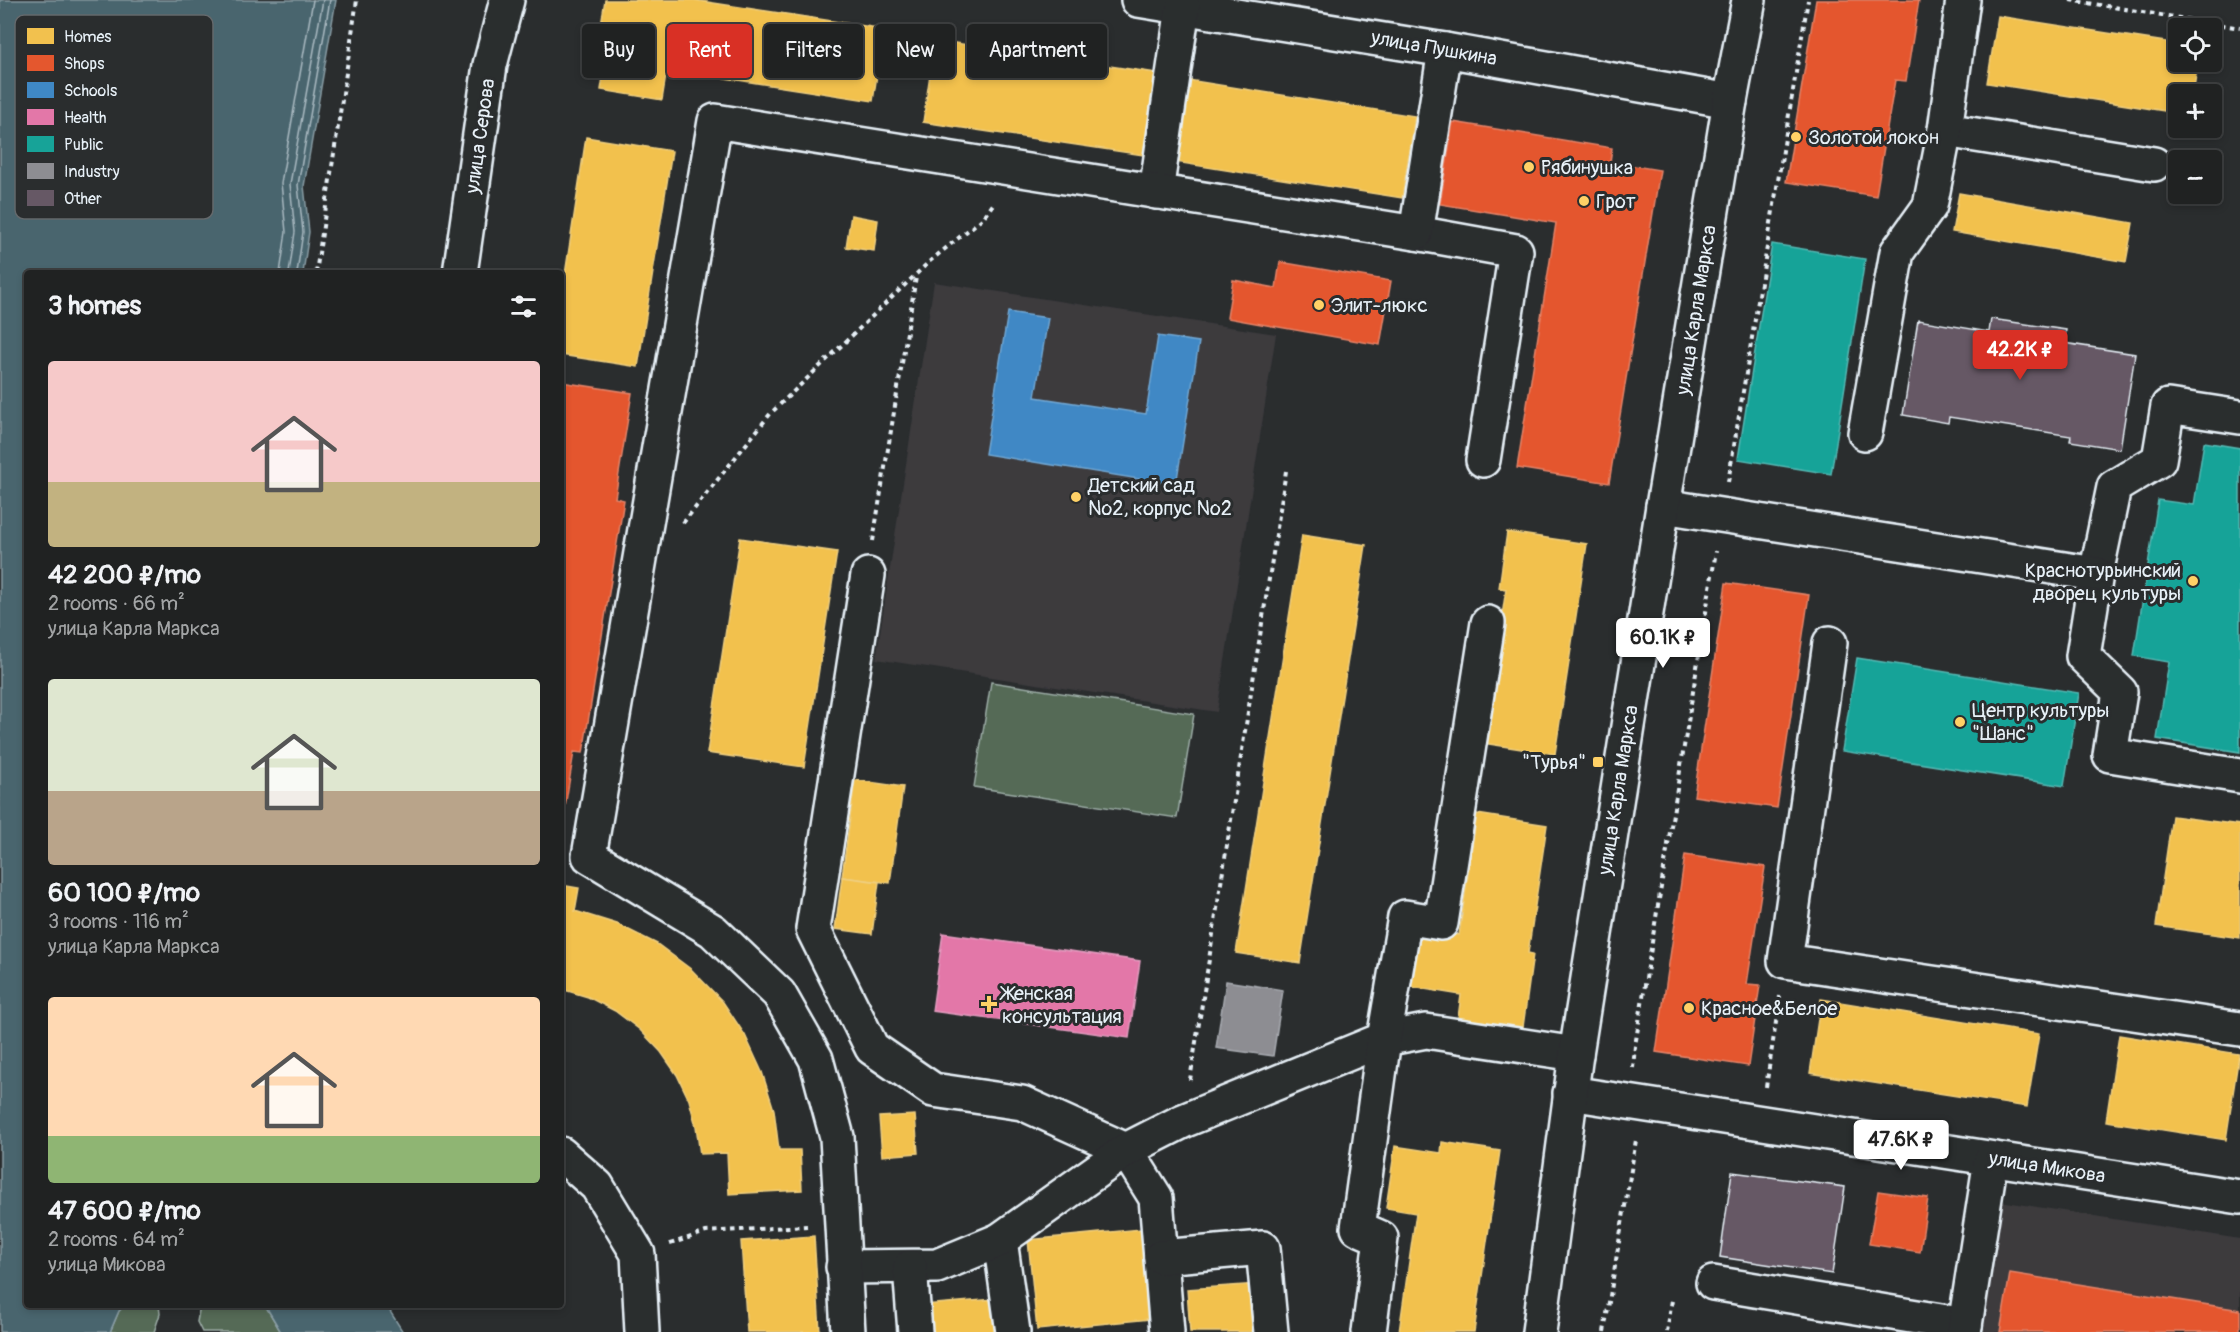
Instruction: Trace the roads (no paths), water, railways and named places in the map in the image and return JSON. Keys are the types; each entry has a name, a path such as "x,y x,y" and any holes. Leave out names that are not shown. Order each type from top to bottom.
{"street":[{"name":"улица Серова","path":"460,270 490,65 507,0"},
{"name":"улица Пушкина","path":"1138,0 1445,50 1730,101"},
{"name":"улица Карла Маркса","path":"1539,1332 1576,1054 1663,506 1730,101 1749,0"},
{"path":"1865,433 1897,252 1930,206 1945,130 1963,0"},
{"path":"1156,192 1183,8"},
{"path":"1416,233 1445,50"},
{"path":"848,1332 840,1224 837,1137 816,1059 779,994 713,930 589,856 715,121 1516,251 1483,460"},
{"path":"1945,130 2154,164"},
{"path":"2240,417 2168,406 2158,460 2114,487 2096,574 2083,656 2120,693 2110,756 2240,776"},
{"path":"1663,506 2096,574"},
{"path":"868,574 813,929 872,1048 933,1090 1022,1103 1126,1150 1156,1198 1167,1332"},
{"path":"1369,1332 1380,1239 1358,1228 1384,1039 1405,917 1441,923 1488,623"},
{"path":"1830,643 1785,961 2240,1029"},
{"path":"843,1266 938,1266 1000,1240 1126,1150 1183,1121 1384,1039 1426,1031 1576,1054"},
{"name":"улица Микова","path":"1570,1094 2240,1197"},
{"path":"564,1157 597,1186 638,1254 642,1332"},
{"path":"1713,1283 1964,1328 1991,1159"},
{"path":"1000,1240 1013,1332"},
{"path":"1161,1257 1263,1248 1271,1332"},
{"path":"910,1267 915,1332"}],"water":[{"path":"0,0 336,0 304,186 309,232 303,270 24,270 24,1308 122,1308 110,1332 0,1332"},
{"path":"267,1308 388,1308 403,1332 281,1332"}],"place":[{"name":"Золотой локон","path":"1796,137"},
{"name":"Рябинушка","path":"1529,167"},
{"name":"Грот","path":"1584,201"},
{"name":"Элит-люкс","path":"1319,305"},
{"name":"Детский сад №2, корпус №2","path":"1076,497"},
{"name":"Краснотурьинский дворец культуры","path":"2193,581"},
{"name":"Центр культуры \"Шанс\"","path":"1960,722"},
{"name":"\"Турья\"","path":"1598,762"},
{"name":"Женская консультация","path":"989,1004"},
{"name":"Красное&Белое","path":"1689,1008"}]}
